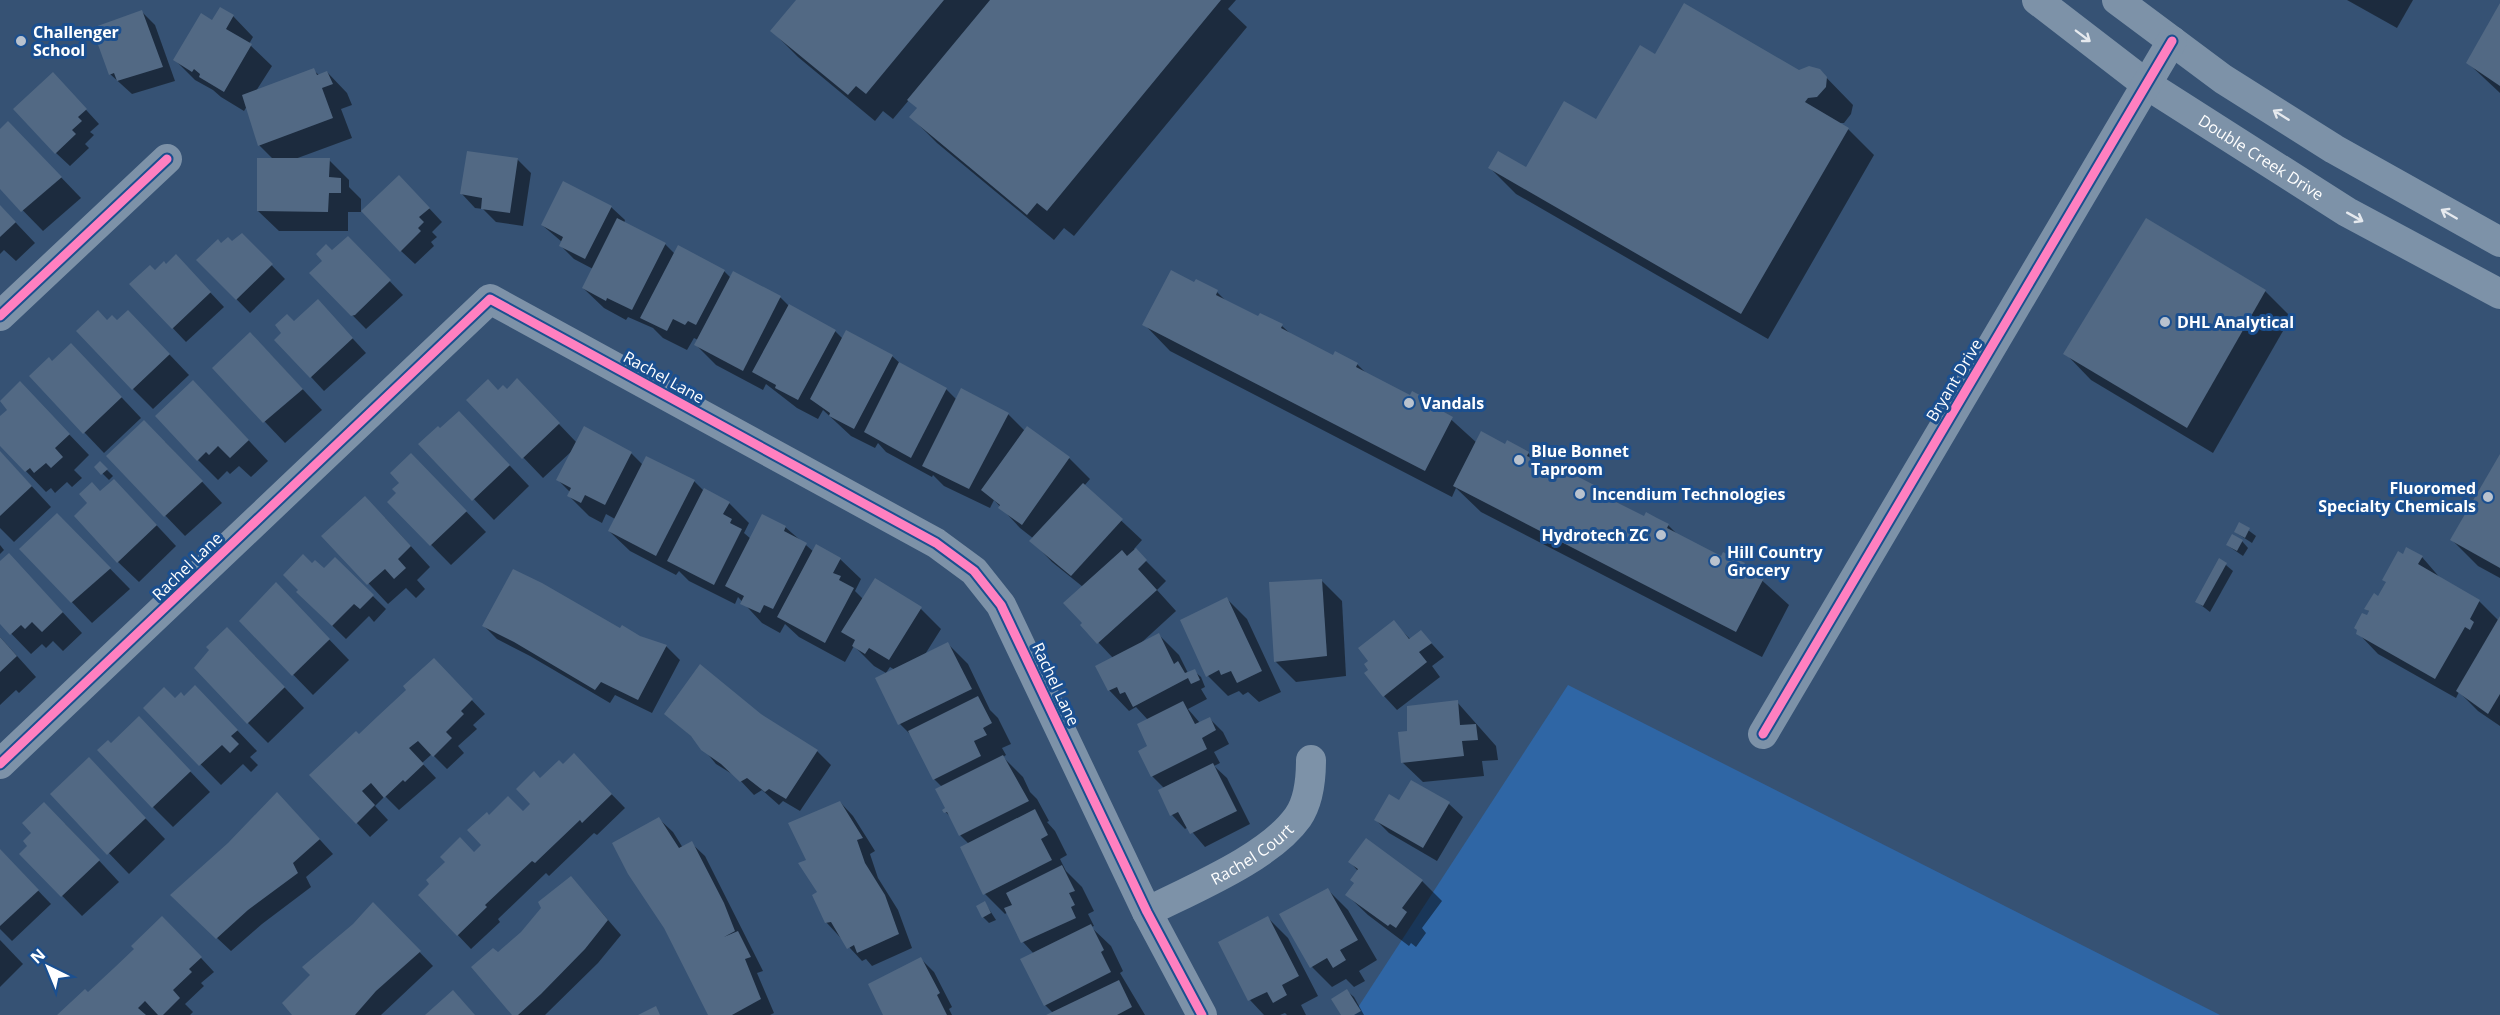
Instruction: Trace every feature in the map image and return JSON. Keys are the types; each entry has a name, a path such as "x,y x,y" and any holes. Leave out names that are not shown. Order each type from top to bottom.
{"street":[{"name":"Double Creek Drive","path":"2037,0 2146,84 2347,212 2500,294"},
{"path":"2117,0 2223,79 2334,149 2500,242"},
{"name":"Bryant Drive","path":"1763,734 2172,41"},
{"path":"0,316 167,159"},
{"name":"Rachel Lane","path":"0,764 490,298 936,543 974,571 1001,605 1148,912 1202,1015"},
{"name":"Rachel Court","path":"1148,912 1232,868 1275,840 1299,816 1311,782 1311,760"}],"shaded area":[{"path":"1568,685 2220,1015 1353,1015"}],"building":[{"path":"796,0 944,0 866,94 856,86 848,95 770,31"},
{"path":"990,0 1221,0 1047,211 1037,203 1027,215 909,117 917,108 907,100"},
{"path":"1684,3 1799,70 1809,66 1820,69 1827,77 1826,87 1817,97 1808,98 1805,102 1849,128 1741,314 1488,168 1498,151 1526,167 1564,101 1596,119 1640,45 1655,54"},
{"path":"2500,3 2500,86 2466,63"},
{"path":"220,7 234,15 226,29 252,44 224,92 199,77 200,74 194,69 192,72 173,60 201,13 212,20"},
{"path":"142,10 163,67 117,81 114,73 109,75 92,28"},
{"path":"314,68 317,75 327,71 333,84 322,88 333,118 258,146 242,95"},
{"path":"53,72 87,109 78,117 82,121 72,130 76,134 55,154 13,109"},
{"path":"8,121 62,177 21,212 0,189 0,129"},
{"path":"467,151 518,158 510,213 481,209 482,198 460,194"},
{"path":"257,158 330,158 329,177 341,178 341,193 329,193 328,212 257,211"},
{"path":"399,175 430,208 419,217 424,222 418,228 421,231 400,252 361,211"},
{"path":"563,181 612,206 585,259 559,246 563,237 541,225"},
{"path":"0,205 16,222 0,237"},
{"path":"617,218 666,243 632,310 607,298 606,301 582,288"},
{"name":"DHL Analytical","path":"2146,218 2266,290 2187,428 2063,354"},
{"path":"242,233 273,264 236,300 196,260 218,239 221,243 228,237 232,241"},
{"path":"348,236 391,280 355,315 351,316 309,273 322,261 316,254 326,244 332,250"},
{"path":"678,245 725,270 696,325 688,321 685,325 673,319 667,331 640,318"},
{"path":"176,254 211,292 172,329 129,284 150,265 155,270 164,261 166,264"},
{"path":"1171,270 1194,282 1196,279 1218,290 1216,295 1258,316 1260,313 1283,324 1281,328 1333,355 1335,351 1358,363 1356,367 1410,395 1412,391 1435,403 1433,406 1453,417 1425,471 1142,325"},
{"path":"733,271 781,296 743,371 694,345"},
{"path":"318,299 353,338 310,378 274,340 281,333 275,325 287,314 294,321"},
{"path":"789,304 836,330 798,400 752,372"},
{"path":"98,310 107,320 112,315 117,320 128,310 170,354 132,390 76,331"},
{"path":"846,330 893,355 854,429 829,416 830,413 810,399"},
{"path":"250,332 303,389 263,423 212,368"},
{"path":"71,343 122,397 83,434 29,376 49,357 52,361"},
{"path":"899,362 947,388 911,458 864,432"},
{"path":"517,378 560,423 522,459 466,400 488,379 498,390 503,385 507,389"},
{"path":"193,380 249,440 230,458 218,446 209,455 206,452 197,461 155,416"},
{"path":"20,381 70,434 55,448 63,457 51,468 46,463 34,473 30,468 25,472 0,446 0,416 7,410 0,401"},
{"path":"961,388 1009,413 969,489 922,466"},
{"path":"459,411 510,465 472,501 418,444"},
{"path":"144,420 203,481 164,517 106,456"},
{"path":"584,426 632,452 605,505 585,495 581,503 567,496 571,488 556,480"},
{"path":"1027,426 1070,457 1022,525 998,508 1000,505 981,490"},
{"path":"1481,431 1505,444 1507,440 1529,452 1527,456 1569,477 1571,473 1594,485 1592,490 1644,516 1646,512 1669,524 1667,528 1721,556 1723,552 1745,563 1743,567 1764,578 1736,632 1453,486"},
{"path":"0,451 32,486 0,516"},
{"path":"411,453 467,511 430,546 387,502 396,493 392,489 399,483 390,473"},
{"name":"Fluoromed Specialty Chemicals","path":"2500,454 2500,568 2450,540"},
{"path":"646,456 695,480 656,556 608,531"},
{"path":"100,461 108,469 101,475 94,467"},
{"path":"114,479 157,525 117,563 74,516 87,503 79,494 92,482 100,491"},
{"path":"1083,483 1123,519 1071,576 1029,541"},
{"path":"704,488 730,502 723,514 732,519 730,523 742,529 714,585 667,561"},
{"path":"365,496 411,546 398,559 406,568 394,579 385,569 367,585 321,536"},
{"path":"57,513 111,568 71,603 19,549"},
{"path":"762,514 786,526 784,531 807,543 773,609 764,605 760,613 740,604 744,596 725,586"},
{"path":"2239,522 2250,528 2245,538 2234,532"},
{"path":"2232,534 2243,540 2237,551 2226,545"},
{"path":"816,544 841,558 833,573 841,576 839,580 854,588 825,643 777,617"},
{"path":"2406,547 2423,556 2418,564 2480,600 2470,619 2474,622 2470,630 2465,627 2435,679 2356,634 2357,630 2354,628 2362,613 2367,615 2369,611 2364,609 2374,593 2378,596 2386,582 2382,580 2398,551 2403,554"},
{"path":"1136,548 1147,560 1138,569 1157,590 1097,644 1080,625 1082,623 1063,603 1122,550 1127,556"},
{"path":"9,553 63,612 42,632 32,622 25,629 21,625 10,635 0,624 0,561"},
{"path":"303,554 312,563 315,560 324,568 335,557 374,595 360,609 354,604 332,626 296,592 298,590 283,575"},
{"path":"2219,558 2227,563 2203,606 2195,602"},
{"path":"513,569 620,628 622,625 640,636 667,645 638,700 601,682 595,690 514,642 482,626"},
{"path":"875,578 922,607 889,660 869,648 865,654 852,646 855,640 841,632"},
{"path":"1322,579 1327,656 1274,662 1269,582"},
{"path":"276,582 330,639 292,676 239,621"},
{"path":"1227,597 1262,671 1237,683 1231,671 1221,675 1219,670 1206,677 1180,620"},
{"path":"2500,616 2500,694 2488,714 2456,691"},
{"path":"1394,620 1409,639 1421,630 1432,643 1419,652 1427,662 1383,697 1364,673 1368,670 1364,664 1368,661 1358,648"},
{"path":"227,627 285,687 247,724 194,668 209,650 206,647"},
{"path":"1159,633 1174,664 1178,661 1185,673 1195,669 1200,680 1191,684 1188,678 1133,707 1125,692 1120,694 1117,687 1108,691 1095,666"},
{"path":"0,637 17,656 0,672"},
{"path":"948,642 972,689 898,725 875,678"},
{"path":"434,658 473,699 461,711 464,714 446,732 452,738 433,757 418,741 409,748 424,764 405,782 403,780 384,798 371,783 362,791 375,805 356,824 309,775 356,731 359,734 406,690 403,686"},
{"path":"700,664 761,714 818,750 786,799 769,789 765,792 747,778 740,782 721,764 701,750 691,736 664,714"},
{"path":"195,685 238,730 231,736 239,744 230,753 222,745 199,766 143,708 164,687 175,698 181,692 184,696"},
{"path":"978,696 992,723 983,728 987,735 974,741 981,756 933,780 908,731"},
{"path":"1458,700 1460,725 1476,724 1478,740 1462,741 1464,756 1401,763 1398,732 1407,731 1407,706"},
{"path":"1183,701 1195,724 1210,717 1216,730 1202,738 1207,749 1151,777 1138,751 1147,746 1137,724"},
{"path":"139,716 191,771 152,808 97,750 108,740 111,743"},
{"path":"574,753 612,794 582,823 580,820 535,863 532,861 485,905 487,907 457,936 418,895 429,884 426,880 445,862 440,857 460,837 474,852 481,845 467,830 487,812 489,815 508,796 523,811 530,804 516,789 534,771 540,778 559,760 563,764"},
{"path":"1003,755 1029,801 959,836 947,812 944,813 942,810 945,808 935,789"},
{"path":"89,757 146,818 107,855 50,794"},
{"path":"1213,763 1237,811 1190,834 1178,812 1170,816 1158,790"},
{"path":"1411,780 1450,802 1423,848 1374,820 1389,794 1399,800"},
{"path":"277,792 320,839 293,863 298,873 248,910 216,939 170,895 228,843"},
{"path":"840,801 863,838 857,840 865,863 885,895 899,934 857,953 854,945 847,949 831,922 825,923 812,895 817,892 798,863 806,860 788,823"},
{"path":"44,802 100,860 61,897 19,854 27,846 23,841 31,833 22,823"},
{"path":"1035,809 1048,835 1041,839 1052,860 983,895 960,847"},
{"path":"659,817 679,848 692,841 724,903 735,931 724,937 738,931 751,957 745,959 761,999 732,1015 708,1015 664,928 628,874 612,843"},
{"path":"1366,838 1423,880 1402,908 1407,912 1396,928 1390,924 1388,926 1345,895 1354,883 1350,880 1358,869 1348,862"},
{"path":"0,849 39,890 0,926"},
{"path":"1062,865 1075,891 1069,893 1075,905 1071,907 1076,918 1021,943 1004,908 1012,905 1006,893"},
{"path":"571,876 608,920 585,949 541,994 518,1015 512,1015 471,967 493,948 498,952 521,932 541,908 538,902"},
{"path":"1328,888 1358,940 1340,950 1346,960 1333,968 1327,958 1310,968 1279,914"},
{"path":"985,901 991,913 982,918 976,906"},
{"path":"373,902 421,951 376,991 355,1015 292,1015 282,1003 310,975 302,967 353,924"},
{"path":"162,916 202,957 189,969 192,972 173,990 180,998 163,1015 158,1015 145,1001 138,1008 146,1015 57,1015 85,989 88,992 114,968 134,949 131,946"},
{"path":"1268,916 1299,976 1282,985 1287,995 1273,1003 1267,992 1248,1001 1218,942"},
{"path":"1091,924 1104,950 1101,952 1111,972 1044,1006 1020,959"},
{"path":"921,957 940,993 937,995 947,1015 883,1015 868,984"},
{"path":"1119,980 1132,1007 1117,1015 1046,1015"},
{"path":"1347,989 1361,1011 1354,1015 1341,1015 1331,999"},
{"path":"453,990 475,1015 425,1015"},
{"path":"656,1006 660,1015 638,1015"}],"cycle path":[{"path":"1763,734 2172,41"},
{"path":"0,316 167,159"},
{"path":"0,764 490,299 936,543 974,571 1001,605 1147,912 1202,1015"}],"place":[{"name":"Challenger School","path":"21,41"},
{"name":"DHL Analytical","path":"2165,322"},
{"name":"Vandals","path":"1409,403"},
{"name":"Blue Bonnet Taproom","path":"1519,460"},
{"name":"Incendium Technologies","path":"1580,494"},
{"name":"Fluoromed Specialty Chemicals","path":"2488,497"},
{"name":"Hydrotech ZC","path":"1661,535"},
{"name":"Hill Country Grocery","path":"1715,561"}]}
